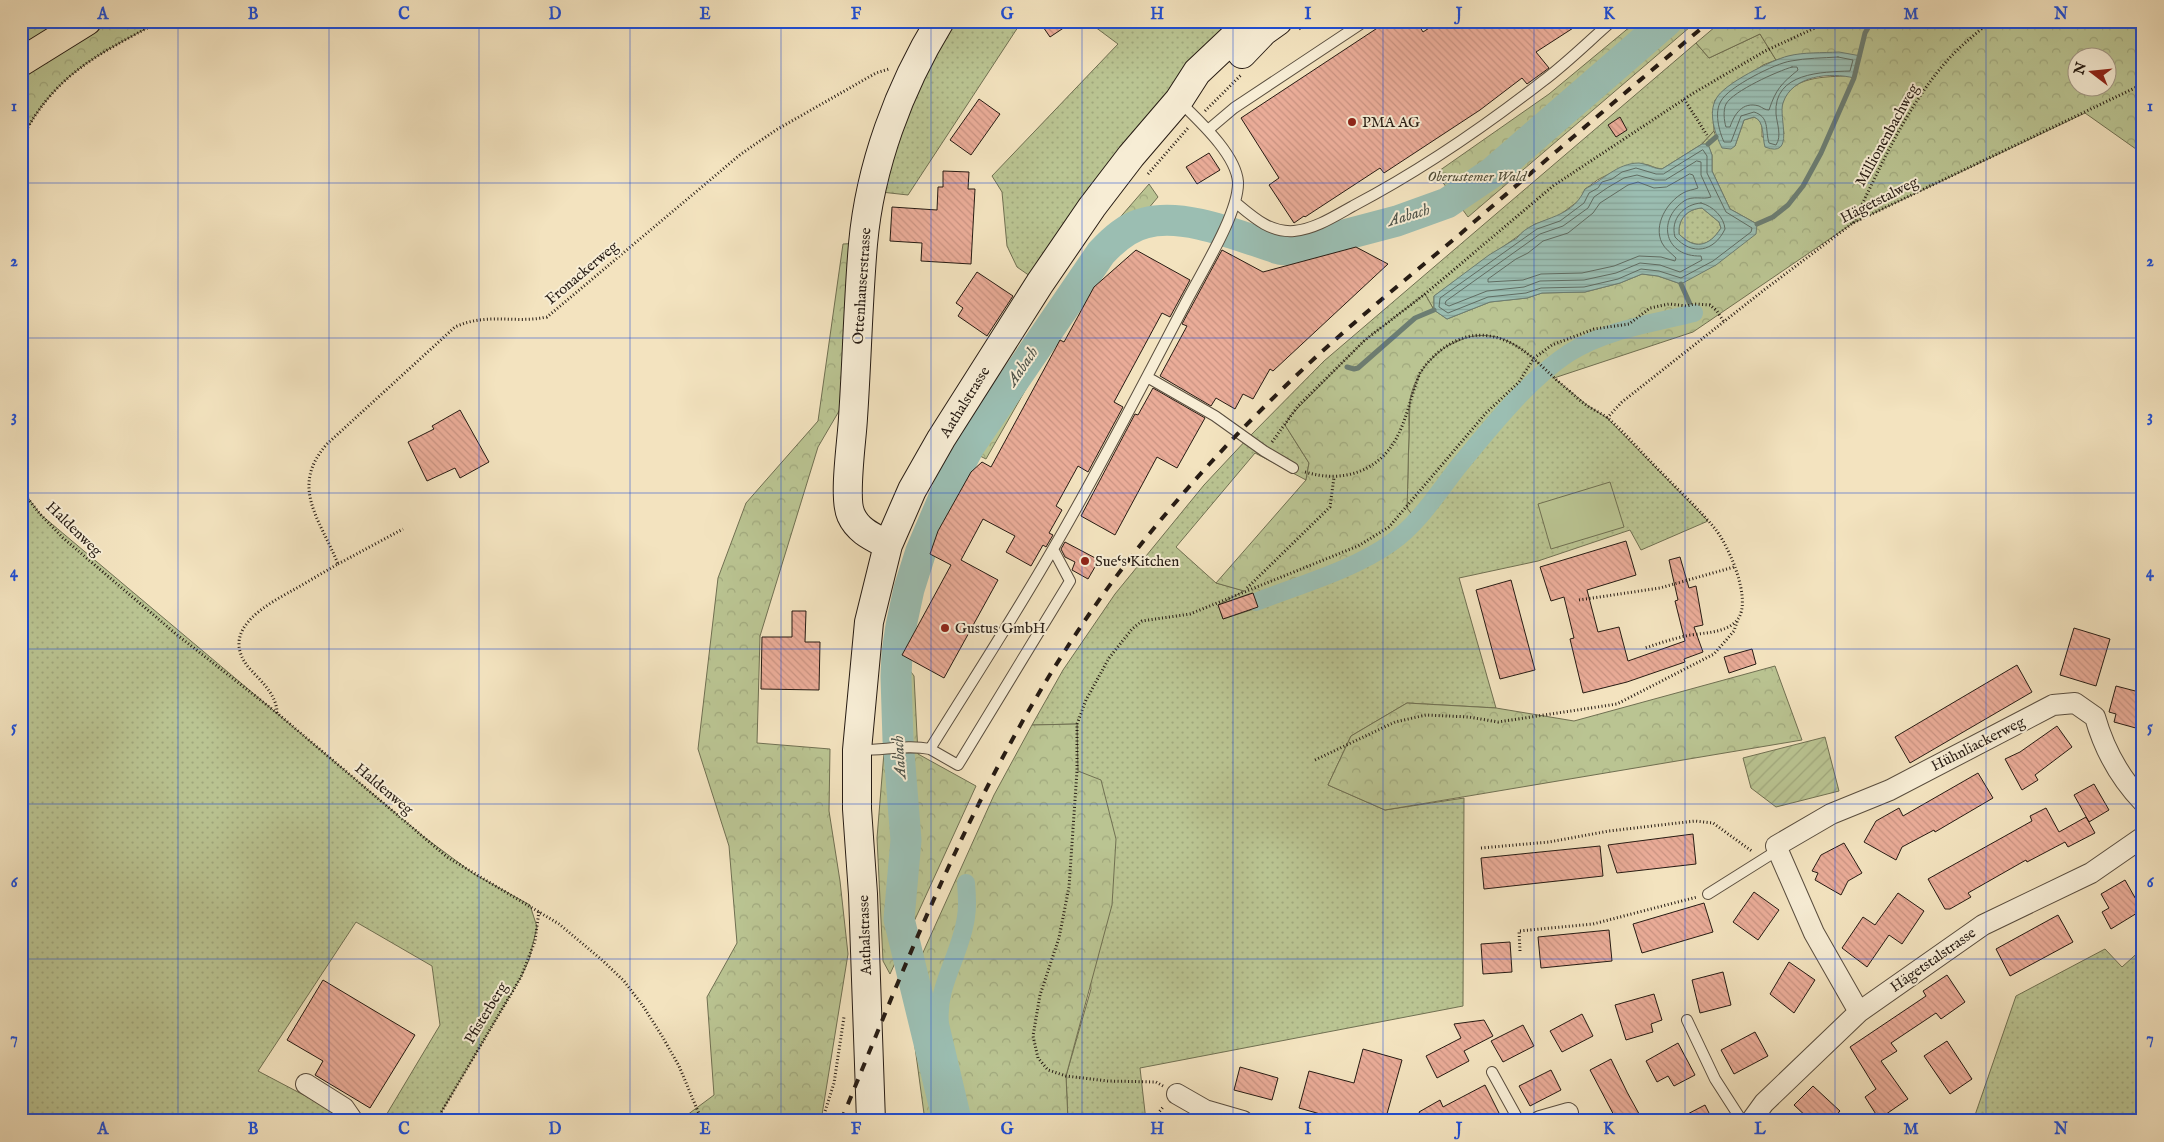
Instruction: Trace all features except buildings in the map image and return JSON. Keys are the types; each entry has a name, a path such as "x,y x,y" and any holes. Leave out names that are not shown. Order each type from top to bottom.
{"highway":[{"path":"21,44 62,21"},
{"path":"21,62 87,21"}],"main road":[{"name":"Ottenhauserstrasse","path":"888,545 869,536 857,527 847,502 856,382 863,243 872,191 884,145 899,101 940,21"},
{"name":"Aathalstrasse","path":"1188,109 1196,72 1251,21"},
{"name":"Aathalstrasse","path":"871,1121 856,750 869,622 888,545 912,490 941,439 1040,283 1092,207 1131,156 1188,109 1209,83 1264,31 1286,27"}],"street":[{"name":"Hühnliackerweg","path":"1770,855 1776,846 1831,814 1890,790 2053,705 2075,703 2095,717 2101,738 2126,784 2143,802"},
{"name":"Hägetstalstrasse","path":"1751,1121 1764,1103 1859,1012 1983,925 2091,873 2143,837"},
{"path":"1770,855 1859,1012"},
{"path":"306,1084 344,1108 353,1121"},
{"path":"1176,1094 1205,1110 1243,1121"},
{"path":"1540,1121 1568,1113"}],"lane":[{"path":"1208,130 1234,108 1365,21"},
{"path":"1235,202 1255,220 1276,230 1300,230 1323,222 1416,170 1505,110 1545,80 1612,21"},
{"path":"930,749 1053,549 1147,377 1230,215 1235,202 1238,182 1234,167 1208,130 1188,109"},
{"path":"1147,377 1216,416 1264,452 1292,468"},
{"path":"856,750 884,750 914,746 930,749 958,765 1070,581 1053,549"},
{"name":"Hühnliackerweg","path":"1708,894 1770,855"},
{"path":"1687,1020 1716,1079 1742,1121"},
{"path":"1492,1072 1519,1121"}],"path":[{"path":"21,140 45,102 66,78 99,55 160,21"},
{"path":"1286,27 1309,21"},
{"path":"1264,452 1298,406 1365,340 1425,294 1553,186 1684,99 1765,51 1830,21"},
{"name":"Millionenbachweg","path":"1853,223 1903,123 1920,95 1965,42 1991,21"},
{"name":"Fronackerweg","path":"338,564 309,496 307,482 311,467 318,455 328,444 444,336 455,327 469,321 486,318 529,320 547,317 741,154 776,130 876,73 898,67 914,69"},
{"path":"1146,176 1188,109 1243,73"},
{"name":"Hägetstalweg","path":"1607,418 1622,402 1853,223 2143,84"},
{"path":"1684,99 1707,135"},
{"path":"1176,1094 1156,1082 1108,1081 1066,1076 1048,1070 1038,1058 1033,1036 1040,995 1059,938 1069,887 1078,771 1077,724 1086,700 1109,658 1132,629 1142,621 1190,614 1358,546 1389,527 1486,413 1519,382 1534,358 1552,345 1594,329 1629,324 1650,308 1669,304 1686,306 1694,304 1710,305 1717,311 1724,322"},
{"path":"1292,468 1334,477 1346,476 1369,468 1387,451 1402,426 1420,373 1426,364 1445,347 1470,336 1487,335 1502,338 1534,358 1554,378 1587,405 1607,418 1708,521 1726,545 1742,592 1742,610 1734,631 1714,654 1617,704 1498,722 1469,716 1426,715 1395,722 1315,760"},
{"path":"1245,591 1330,506 1334,477"},
{"name":"Haldenweg","path":"21,490 40,514 63,538 176,634 277,713 447,857 538,910 578,939 602,960 624,981 643,1006 679,1066 702,1121"},
{"path":"277,713 277,703 240,656 239,644 242,631 250,620 263,608 403,529"},
{"path":"1578,600 1660,588 1734,567"},
{"path":"1645,648 1684,636 1720,630 1738,619"},
{"path":"1481,848 1549,842 1609,831 1695,821 1713,823 1770,855"},
{"path":"1520,951 1519,931 1593,924 1708,894"},
{"name":"Pfisterberg","path":"436,1121 521,977 535,941 538,910"}],"green space":[{"path":"21,21 160,21 80,68 48,98 34,117 21,140"},
{"path":"940,21 1022,21 908,195 872,191"},
{"path":"1087,21 1252,21 1040,283 1017,267 1007,246 1002,192 992,176 1118,44"},
{"name":"Oberustemer Wald","path":"1637,21 1697,21 1468,217 1436,173 1549,94"},
{"path":"1722,21 2143,21 2143,154 2085,113 1853,223 1693,332 1554,378 1511,342 1487,336 1472,336 1457,341 1443,348 1431,359 1414,385 1410,400 1407,508 1417,521 1397,538 1359,562 1256,602 1252,593 1218,605 1244,591 1216,583 1306,480 1309,463 1285,425 1291,415 1365,340 1425,294 1434,310 1447,319 1490,302 1527,298 1542,293 1585,292 1620,283 1642,274 1658,276 1681,284 1757,224 1730,209 1712,171 1712,155 1708,145 1702,144 1714,131 1716,137 1735,146 1744,120 1754,117 1760,122 1762,137 1784,134 1781,110 1784,99 1789,91 1796,85 1815,78 1845,76 1791,56 1776,60 1760,34 1709,58 1696,43"},
{"path":"1760,34 1776,60 1763,65 1715,100 1713,110 1714,131 1702,144 1662,169 1646,164 1637,165 1621,169 1599,179 1585,189 1581,199 1557,217 1535,224 1434,296 1434,310 1425,294 1365,340 1291,415 1285,425 1309,463 1306,480 1255,453 1176,547 1216,583 1245,591 1219,605 1223,619 1257,608 1256,602 1341,569 1417,521 1407,508 1410,400 1420,373 1426,364 1445,347 1470,336 1487,335 1502,338 1527,352 1554,378 1587,405 1607,418 1708,521 1641,550 1630,530 1538,561 1459,578 1496,708 1407,703 1351,736 1328,785 1385,810 1464,798 1463,1006 1140,1068 1146,1121 1068,1121 1066,1076 1091,989 1077,771 1077,724 1032,725 1063,670 1115,594 1204,485 1324,361 1696,43 1709,58"},
{"path":"1149,184 1158,197 1087,282 986,459 976,454 928,542 897,653 914,676 918,754 976,786 890,974 883,961 877,838 885,740 884,692 887,646 908,553 933,495 963,437 1097,244"},
{"path":"1702,208 1719,222 1721,228 1712,239 1702,244 1696,244 1679,234 1679,229 1682,219 1688,213"},
{"path":"863,243 856,382 818,447 760,636 757,743 830,749 829,811 840,881 848,954 821,1121 684,1121 683,1118 714,1095 707,997 737,943 729,846 698,749 718,578 746,503 818,421 843,244"},
{"path":"1610,482 1624,527 1551,549 1538,504"},
{"path":"21,488 40,514 424,837 474,874 530,905 537,927 529,960 521,977 436,1121 380,1121 385,1117 440,1025 432,966 356,922 258,1071 353,1121 21,1121"},
{"path":"1775,666 1802,740 1385,810 1328,785 1351,736 1407,703 1496,708 1574,721"},
{"path":"1077,724 1078,771 1101,780 1116,839 1112,905 1066,1076 1068,1121 925,1121 907,988 994,795 1032,725"},
{"path":"1825,737 1839,791 1776,807 1751,788 1743,758"},
{"path":"2143,948 2143,1121 1973,1121 2016,996 2105,949 2122,967"}],"water":[{"path":"1839,52 1861,56 1854,78 1834,75 1824,76 1803,81 1795,86 1783,103 1784,135 1780,147 1774,149 1765,147 1762,126 1758,119 1754,117 1744,120 1735,146 1731,149 1722,148 1715,130 1713,117 1714,105 1720,93 1760,67 1788,56 1807,53"},
{"path":"1702,144 1708,144 1712,155 1712,171 1730,209 1757,224 1756,234 1716,265 1681,284 1658,276 1642,274 1620,283 1585,292 1542,293 1527,298 1490,302 1447,319 1434,310 1434,296 1533,225 1570,208 1585,189 1610,173 1624,166 1639,163 1662,169","holes":["1702,208 1719,222 1721,228 1711,239 1701,244 1690,242 1679,234 1682,219 1692,210"]}],"waterway":[{"name":"Aabach","path":"948,1121 899,919 906,840 898,740 896,677 901,626 909,589 921,551 951,481 970,445 1101,253 1126,231 1138,225 1161,220 1195,223 1287,250 1397,221 1447,203 1493,172 1667,21"},
{"path":"1757,224 1773,217 1788,205 1803,186 1821,153 1854,78 1865,33 1872,21"},
{"path":"1708,144 1716,137"},
{"path":"1262,254 1265,245"},
{"path":"1681,284 1694,313"},
{"path":"1347,367 1358,368 1415,318 1434,310"},
{"path":"1256,602 1343,569 1376,553 1391,543 1427,508 1482,437 1524,391 1569,353 1598,338 1694,313"},
{"path":"963,1121 940,1024 940,1010 945,983 959,944 966,917 966,883"}],"railway":[{"path":"841,1121 923,924 982,797 1051,673 1090,613 1141,544 1196,478 1225,447 1317,356 1710,21"}],"place":[{"name":"PMA AG","path":"1352,122"},
{"name":"Sue‘s Kitchen","path":"1085,561"},
{"name":"Gustus GmbH","path":"945,628"}]}
